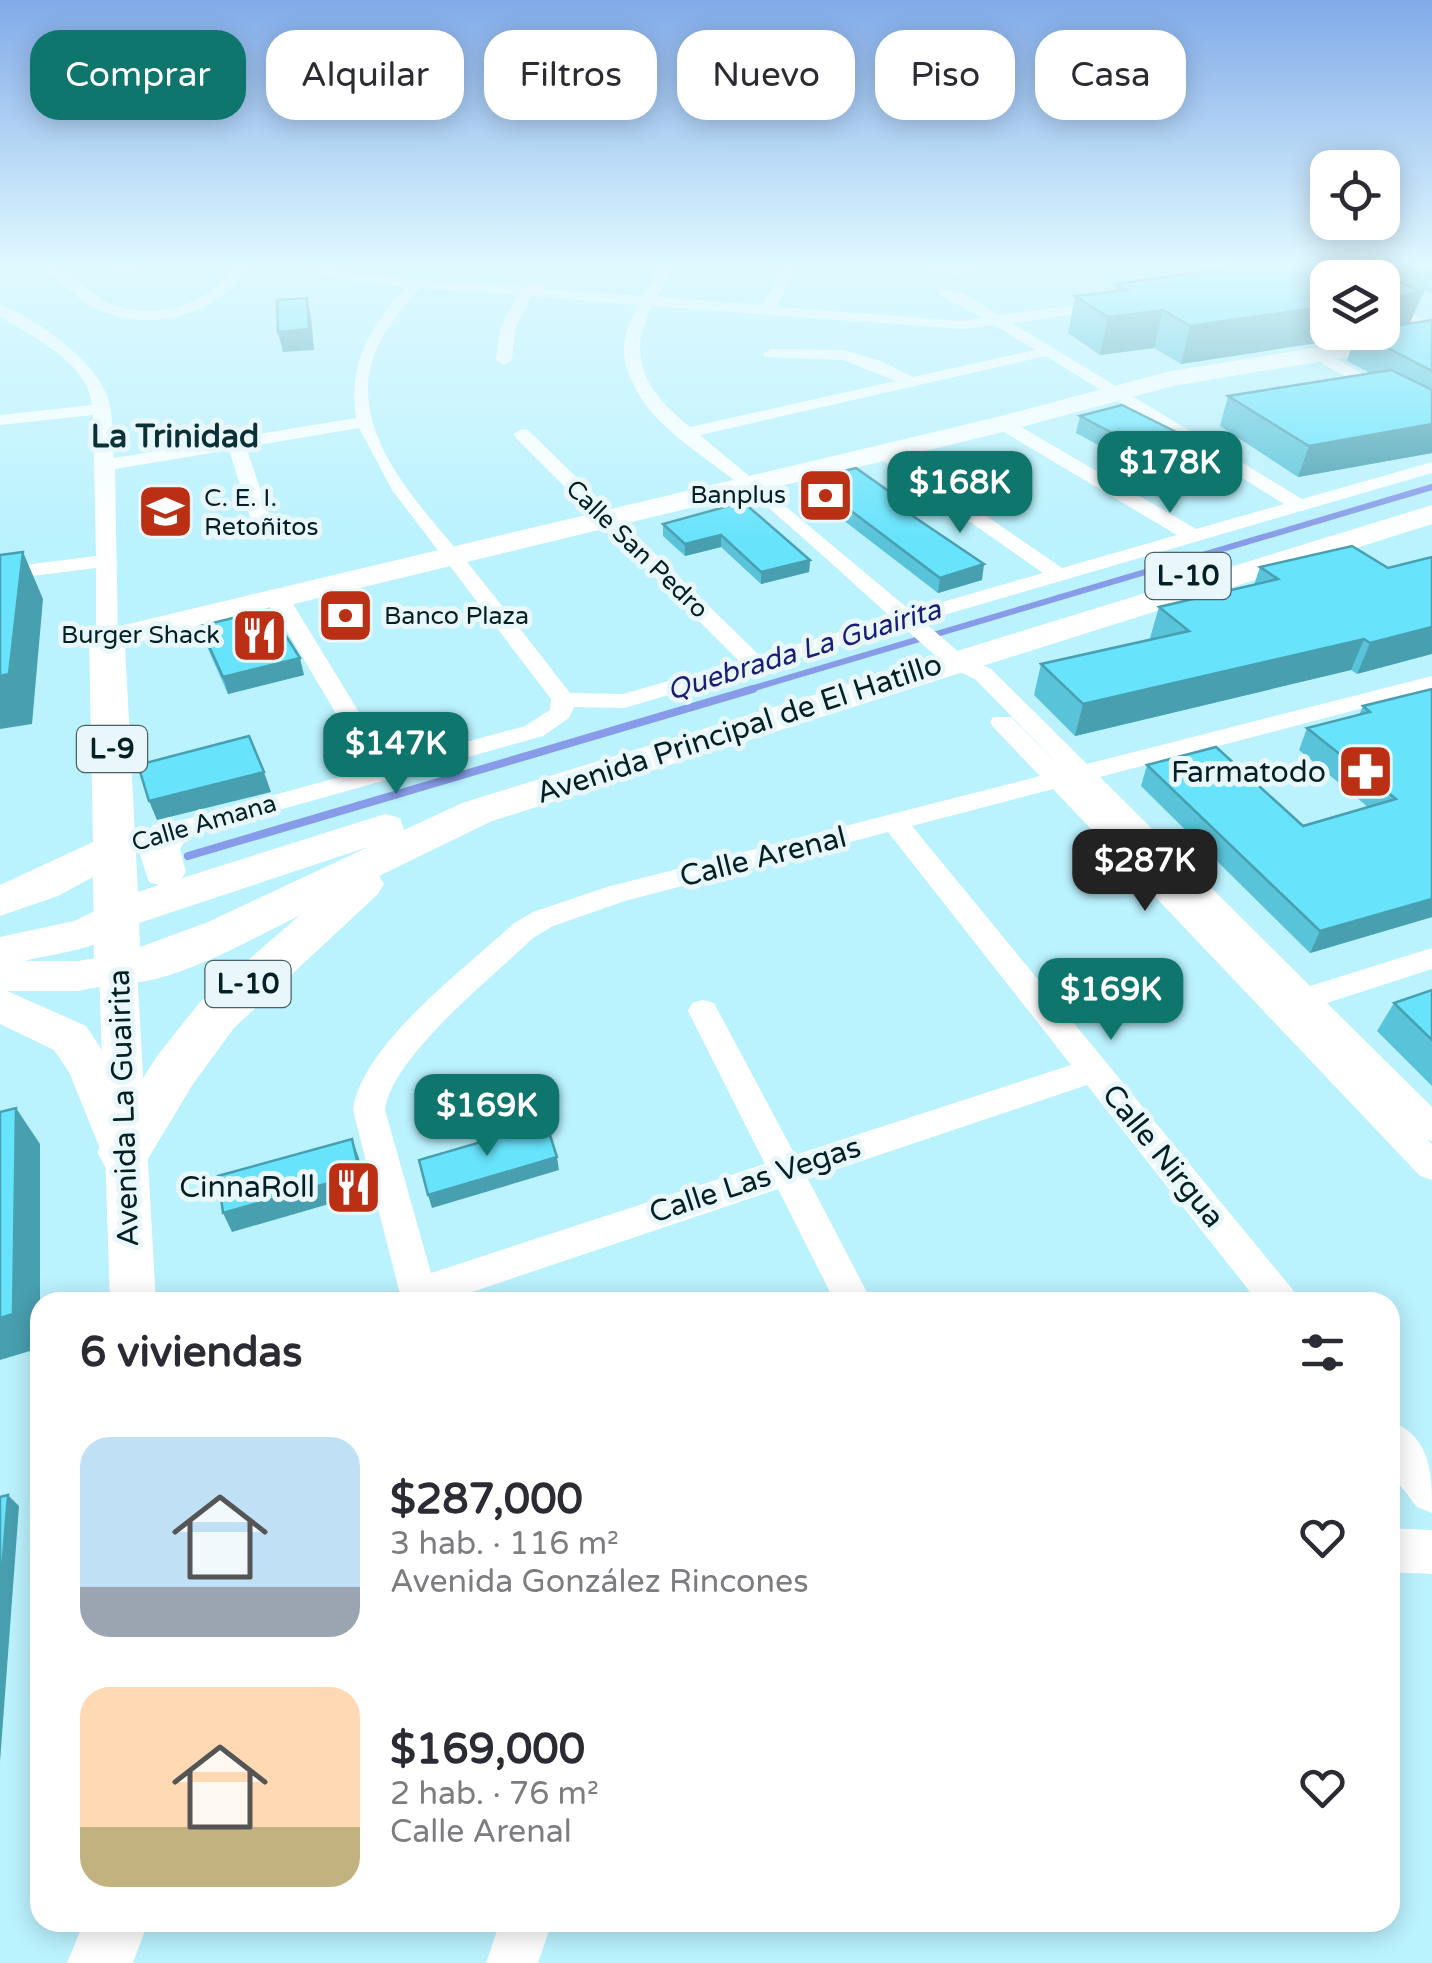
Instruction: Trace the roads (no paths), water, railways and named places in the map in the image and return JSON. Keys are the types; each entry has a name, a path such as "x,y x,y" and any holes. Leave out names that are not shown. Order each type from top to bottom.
{"main road":[{"path":"1123,398 1186,376 1297,357"},
{"path":"107,645 1123,398 1194,382 1355,357"},
{"name":"Avenida Principal de El Hatillo","path":"0,931 118,914 944,650 1432,501"},
{"name":"Avenida Principal de El Hatillo","path":"0,976 78,976 118,970 187,949 477,812 944,650 1432,514"},
{"name":"L-9","path":"107,645 118,914"},
{"name":"L-10","path":"124,1152 175,1070 217,1015 405,846"},
{"path":"0,901 42,886 116,848 166,853 239,875"},
{"path":"0,952 86,932 118,914"},
{"name":"Avenida La Guairita","path":"118,914 118,970"},
{"path":"0,1006 70,1038 90,1067 124,1152"}],"street":[{"path":"69,357 100,397 106,464 107,645"},
{"path":"364,357 359,402 362,422 386,472 563,699 593,703 624,700 1432,467"},
{"path":"633,357 649,398 944,650 962,680 1068,777 1288,1004 1432,1166"},
{"path":"858,357 910,382"},
{"path":"686,433 1024,357"},
{"path":"1058,357 1297,504"},
{"path":"1328,361 1432,418"},
{"path":"0,420 101,409"},
{"path":"106,464 362,422"},
{"path":"1008,427 1192,535"},
{"name":"Calle San Pedro","path":"522,434 754,663"},
{"path":"236,444 262,523"},
{"path":"887,456 1056,573"},
{"path":"0,574 105,561"},
{"path":"282,604 383,772"},
{"name":"Calle Arenal","path":"416,1292 369,1110 372,1088 395,1053 523,931 543,918 617,894 1430,685"},
{"name":"Calle Amana","path":"166,853 383,772 534,730 560,713 563,699"},
{"name":"Calle Nirgua","path":"895,822 1272,1292"},
{"path":"1288,1004 1432,958"},
{"name":"Avenida La Guairita","path":"118,970 132,1292"},
{"path":"1288,1004 1432,1128"},
{"path":"703,1011 849,1292"},
{"name":"Calle Las Vegas","path":"435,1292 783,1170 1093,1070"},
{"path":"1400,1452 1432,1492"},
{"path":"1400,1550 1432,1552"},
{"path":"100,1963 112,1932"},
{"path":"512,1963 523,1932"}],"waterway":[{"name":"Quebrada La Guairita","path":"744,691 1432,487"},
{"name":"Quebrada La Guairita","path":"188,856 753,689"}],"place":[{"name":"Banplus","path":"825,495"},
{"name":"C. E. I. Retoñitos","path":"165,512"},
{"name":"Banco Plaza","path":"345,616"},
{"name":"Burger Shack","path":"259,635"},
{"name":"Farmatodo","path":"1365,772"},
{"name":"CinnaRoll","path":"354,1187"}],"district":[{"name":"La Trinidad","path":"175,437"}]}
